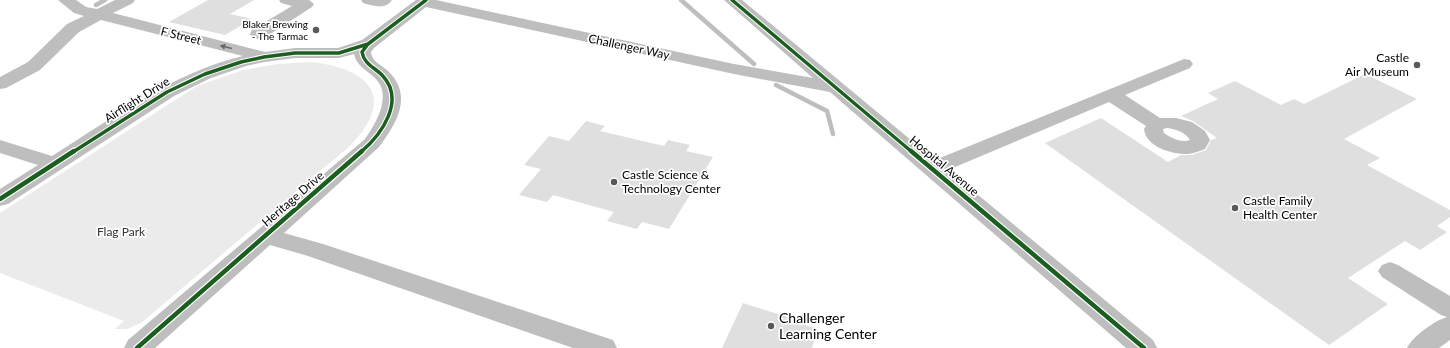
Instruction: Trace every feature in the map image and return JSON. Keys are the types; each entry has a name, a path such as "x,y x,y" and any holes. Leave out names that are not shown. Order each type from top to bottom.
{"street":[{"path":"0,84 34,66 73,28 98,7 127,0"},
{"path":"287,0 310,2"},
{"path":"369,0 382,2 384,0"},
{"name":"Hospital Avenue","path":"732,0 1144,348"},
{"path":"368,44 424,1"},
{"name":"Challenger Way","path":"424,1 726,67 836,88"},
{"path":"258,34 310,2"},
{"name":"F Street","path":"73,5 98,7 264,57"},
{"name":"Airflight Drive","path":"0,198 167,92 186,83 222,68 264,57 295,53 339,53 368,44"},
{"name":"Heritage Drive","path":"137,348 372,143 387,122 392,105 391,89 385,78 363,58 362,52 368,44"},
{"path":"932,169 1184,64"},
{"path":"1111,94 1157,124"},
{"path":"0,146 55,164"},
{"path":"266,236 315,250 604,348"},
{"path":"1390,271 1450,308"},
{"path":"1420,348 1450,326"}],"green space":[{"name":"Flag Park","path":"310,62 321,63 344,69 365,81 371,90 374,100 372,113 366,127 350,146 141,323 127,329 115,329 124,321 0,273 0,213 197,86 243,70 278,64"}],"building":[{"path":"208,0 254,0 230,14 252,19 225,35 169,22"},
{"name":"Castle Family Health Center","path":"1365,74 1417,99 1344,139 1380,158 1367,165 1450,210 1450,217 1437,226 1447,232 1420,250 1405,241 1348,278 1388,304 1329,345 1045,143 1101,118 1168,162 1181,155 1192,155 1206,150 1211,140 1217,138 1193,121 1181,116 1218,99 1208,93 1235,81 1281,105 1294,99 1304,104"},
{"name":"Castle Science & Technology Center","path":"586,121 605,126 600,131 664,146 668,140 690,145 686,151 713,157 669,229 642,222 637,229 607,221 614,212 553,195 547,202 519,195 541,169 524,165 549,136 569,141"},
{"name":"Challenger Learning Center","path":"743,303 803,322 802,324 818,329 812,348 722,348"}],"waterway":[{"path":"96,5 105,0"},
{"path":"681,0 754,64"},
{"path":"776,85 827,111 833,134"}],"cycle path":[{"path":"137,348 372,143 388,118 392,100 388,82 381,74 366,62 362,52 368,44 426,0"},
{"path":"732,0 1144,348"},
{"path":"0,199 167,92 205,74 241,62 264,57 295,53 339,53 368,44"}],"place":[{"name":"Blaker Brewing - The Tarmac","path":"316,30"},
{"name":"Castle Air Museum","path":"1417,65"},
{"name":"Castle Science & Technology Center","path":"614,182"},
{"name":"Castle Family Health Center","path":"1235,208"},
{"name":"Challenger Learning Center","path":"771,326"}]}
